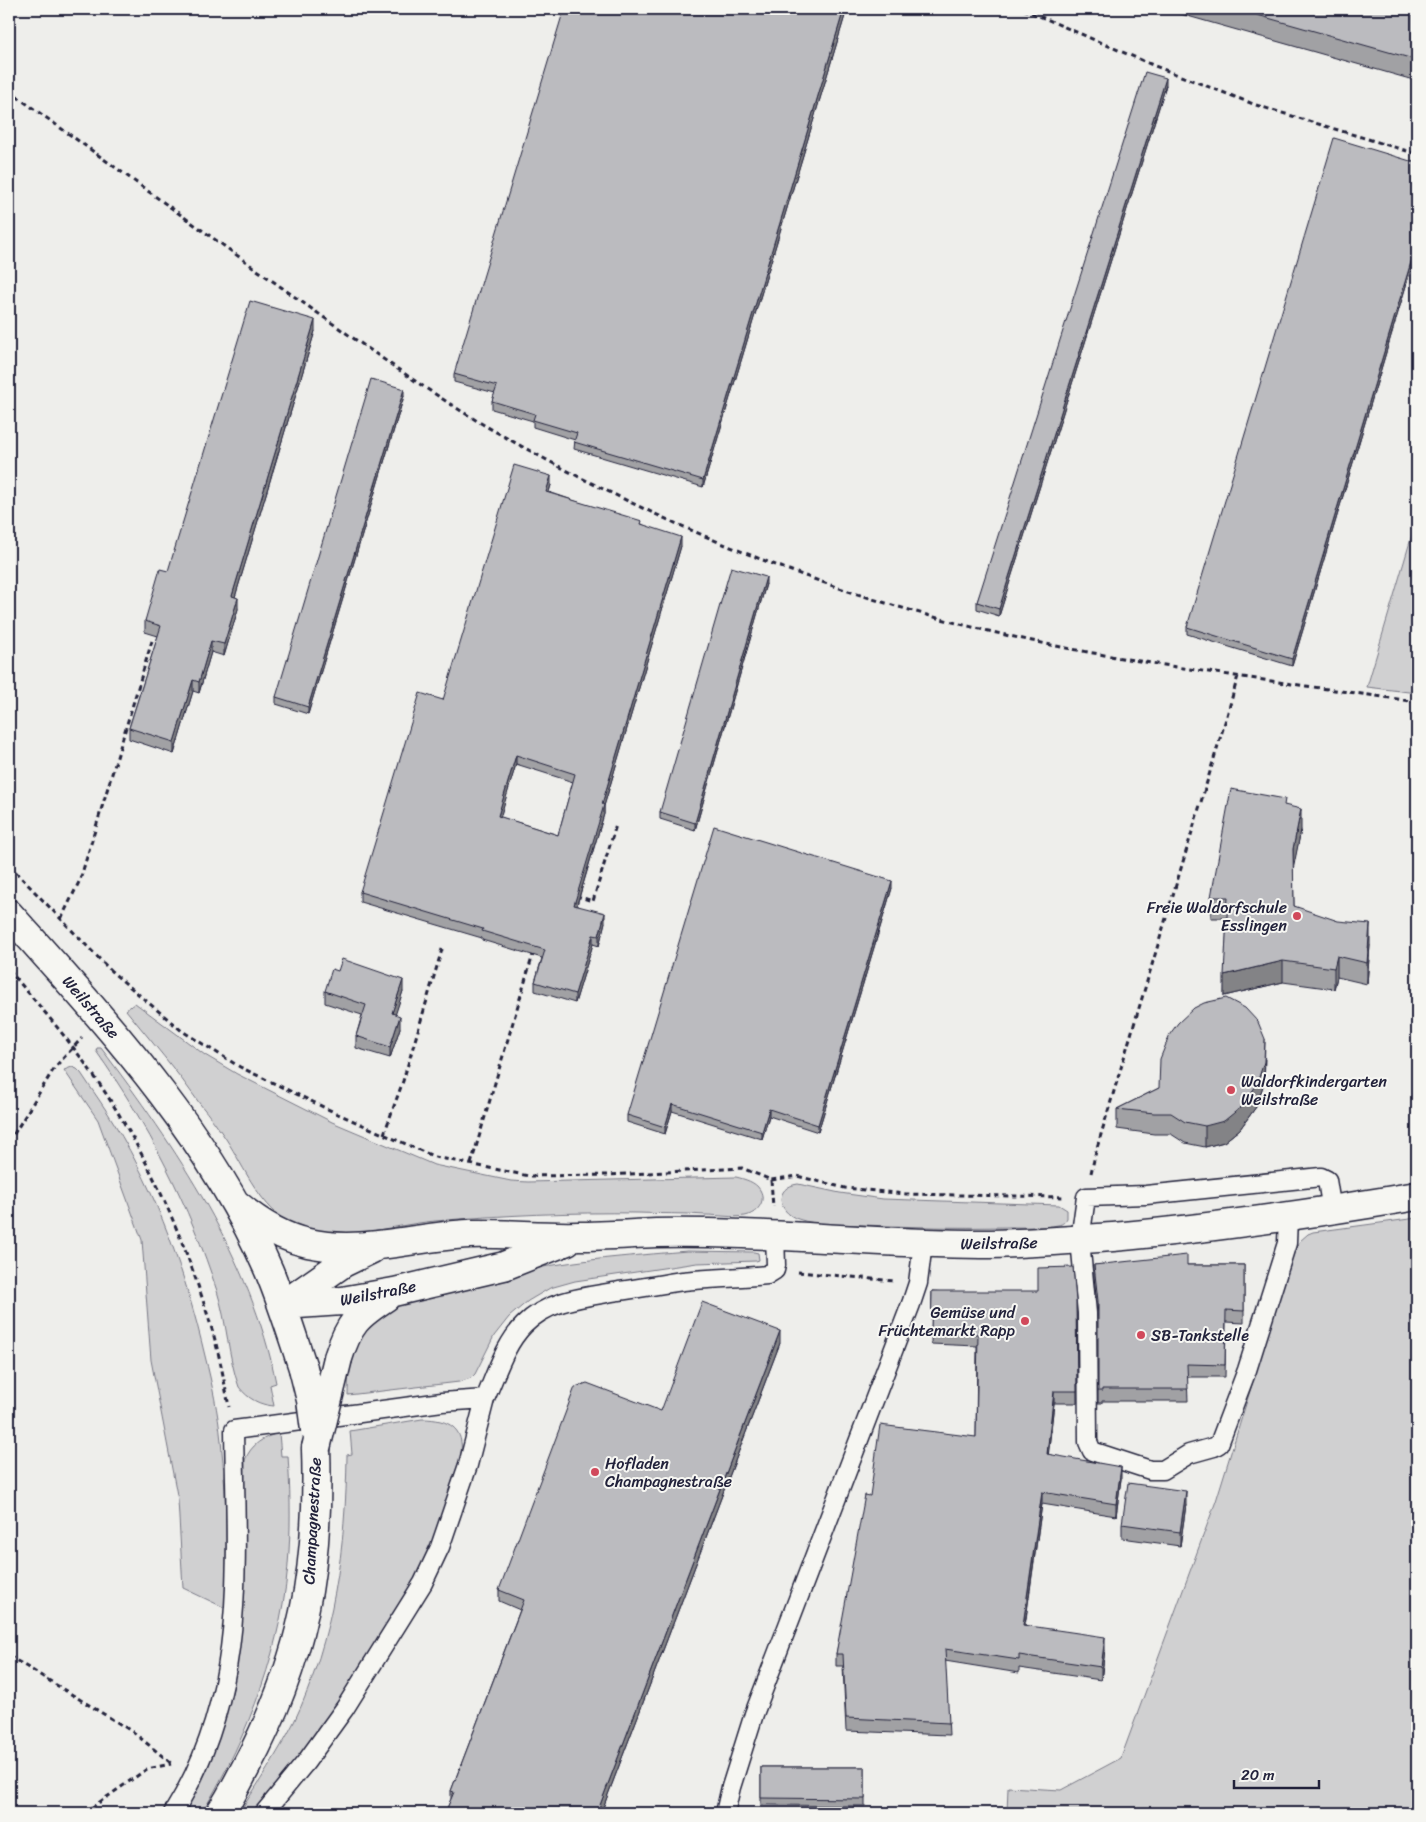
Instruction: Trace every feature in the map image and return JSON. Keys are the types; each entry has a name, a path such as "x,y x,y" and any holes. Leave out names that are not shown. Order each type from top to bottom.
{"street":[{"name":"Weilstraße","path":"9,914 103,1020 168,1100 235,1203 269,1271 282,1305 342,1302 394,1292 504,1266 579,1236"},
{"name":"Weilstraße","path":"235,1203 275,1232 294,1240 331,1246 378,1246 468,1234 579,1236 658,1233 775,1235 923,1243 1030,1243 1165,1232 1332,1211 1417,1196"},
{"path":"282,1305 342,1263 378,1246"},
{"path":"316,1448 338,1358 347,1332 362,1312 394,1292"},
{"name":"Champagnestraße","path":"220,1813 260,1741 276,1706 299,1638 307,1605 314,1548 317,1482 311,1400 303,1368 282,1305"}],"lane":[{"path":"1288,1217 1287,1243 1247,1370 1217,1446 1189,1454 1159,1471 1150,1470 1095,1452 1089,1446 1087,1313 1080,1240 1086,1196 1146,1195 1321,1177 1327,1180 1332,1211"},
{"path":"264,1813 306,1762 345,1708 423,1583 440,1547 468,1465 485,1399 504,1356 518,1331 534,1316 554,1305 579,1298 676,1282 767,1276 775,1270 776,1265 775,1235"},
{"path":"724,1813 758,1705 895,1349 918,1283 923,1243"},
{"path":"173,1813 192,1776 215,1722 228,1669 236,1570 234,1430 442,1402 485,1399"}],"path":[{"path":"1023,9 1156,66 1256,105 1417,154"},
{"path":"9,91 411,379 484,425 548,460 685,527 783,568 839,587 974,626 1101,654 1417,702"},
{"path":"60,919 80,880 152,641"},
{"path":"9,865 110,971 182,1031 240,1068 427,1154 514,1174 544,1176 691,1172 742,1168 771,1180 798,1176 845,1188 906,1194 1086,1196 1096,1151 1195,826 1238,676"},
{"path":"569,894 593,901 616,826"},
{"path":"384,1134 403,1081 443,946"},
{"path":"471,1164 536,946"},
{"path":"9,970 72,1047 123,1123 164,1200 198,1285 211,1328 234,1430"},
{"path":"9,1142 48,1077 72,1047 103,1020"},
{"path":"776,1265 808,1274 918,1283"},
{"path":"9,1656 133,1732 171,1764 192,1776"},
{"path":"84,1813 147,1769 171,1764"}],"shaded area":[{"path":"1417,518 1417,693 1367,687"},
{"path":"135,1003 205,1055 237,1074 332,1122 434,1165 511,1181 528,1182 736,1177 750,1181 758,1187 762,1194 761,1203 753,1213 740,1217 638,1213 562,1214 435,1221 346,1234 311,1231 282,1218 263,1199 217,1126 126,1010"},
{"path":"97,1048 101,1048 156,1124 183,1165 230,1249 265,1337 276,1383 270,1385 274,1406 255,1401 239,1387 232,1364 217,1291 194,1228 166,1166 133,1107 96,1051"},
{"path":"72,1067 81,1073 130,1150 169,1236 189,1296 210,1377 221,1441 226,1524 225,1608 183,1588 178,1500 151,1360 142,1240 98,1120 64,1070"},
{"path":"798,1184 840,1193 883,1199 1059,1205 1067,1210 1067,1218 1060,1225 1046,1227 917,1227 814,1223 791,1216 782,1206 781,1200 785,1190 790,1186"},
{"path":"1417,1218 1417,1813 1007,1813 1008,1787 1061,1790 1121,1758 1216,1501 1292,1255 1300,1241 1313,1232"},
{"path":"687,1251 754,1252 758,1253 759,1260 697,1263 575,1281 550,1288 528,1301 509,1317 494,1336 475,1374 471,1378 459,1382 348,1395 349,1356 368,1325 402,1303 554,1265"},
{"path":"422,1419 441,1421 453,1427 459,1436 461,1447 456,1474 420,1573 404,1603 339,1706 256,1813 239,1813 275,1757 294,1722 319,1658 328,1625 340,1557 344,1523 347,1455 352,1454 350,1431"},
{"path":"279,1433 281,1456 288,1456 290,1539 286,1586 272,1654 249,1720 219,1783 202,1813 183,1813 204,1776 223,1725 233,1688 241,1623 245,1460 258,1442"}],"building":[{"path":"564,9 844,9 703,480 574,442 577,433 533,420 535,414 492,401 497,386 454,374"},
{"path":"1236,9 1417,9 1417,60"},
{"path":"1145,72 1166,78 999,609 977,602"},
{"path":"1334,138 1417,163 1417,242 1292,659 1187,627"},
{"path":"250,301 315,320 232,596 238,598 224,644 211,641 199,682 193,680 174,742 129,728 161,626 145,621 160,569 168,571"},
{"path":"371,379 404,389 308,707 276,697"},
{"path":"514,465 551,476 546,492 642,521 641,524 681,537 574,905 605,913 599,936 593,935 575,994 535,982 545,950 360,892 420,693 443,700","holes":["516,755 575,774 558,835 498,816"]},
{"path":"731,567 766,577 695,823 660,812"},
{"name":"Freie Waldorfschule Esslingen","path":"1231,789 1285,799 1284,805 1301,809 1293,849 1294,906 1338,921 1370,924 1367,963 1337,956 1334,968 1283,961 1224,975 1228,897 1211,897"},
{"path":"714,826 892,881 818,1125 769,1109 762,1132 672,1104 665,1127 627,1115"},
{"path":"342,959 403,980 392,1013 400,1016 390,1047 356,1036 366,1005 325,991 332,969 338,971"},
{"name":"Waldorfkindergarten Weilstraße","path":"1226,998 1245,1008 1258,1022 1265,1039 1264,1062 1256,1086 1240,1108 1224,1121 1205,1126 1185,1122 1171,1113 1117,1109 1159,1088 1160,1059 1170,1034 1178,1023 1194,1008 1204,1003"},
{"path":"1187,1255 1187,1265 1244,1265 1244,1311 1226,1310 1225,1365 1187,1364 1188,1389 1102,1389 1102,1391 1098,1391 1098,1301 1094,1265"},
{"path":"1073,1267 1076,1301 1077,1391 1054,1391 1047,1454 1121,1467 1116,1504 1042,1492 1023,1625 1105,1637 1101,1667 1019,1655 1019,1660 945,1649 949,1723 846,1718 843,1654 836,1654 865,1495 870,1496 880,1425 976,1437 978,1334 931,1332 932,1291 1038,1291 1038,1268"},
{"path":"702,1302 780,1331 597,1813 445,1813 454,1792 451,1791 524,1600 499,1590 575,1387 587,1383 661,1411"},
{"path":"1128,1483 1186,1491 1180,1532 1122,1524"},
{"path":"761,1767 865,1767 865,1799 761,1798"}],"place":[{"name":"Freie Waldorfschule Esslingen","path":"1297,916"},
{"name":"Waldorfkindergarten Weilstraße","path":"1231,1090"},
{"name":"Gemüse und Früchtemarkt Rapp","path":"1025,1321"},
{"name":"SB-Tankstelle","path":"1141,1335"},
{"name":"Hofladen Champagnestraße","path":"595,1472"}]}
